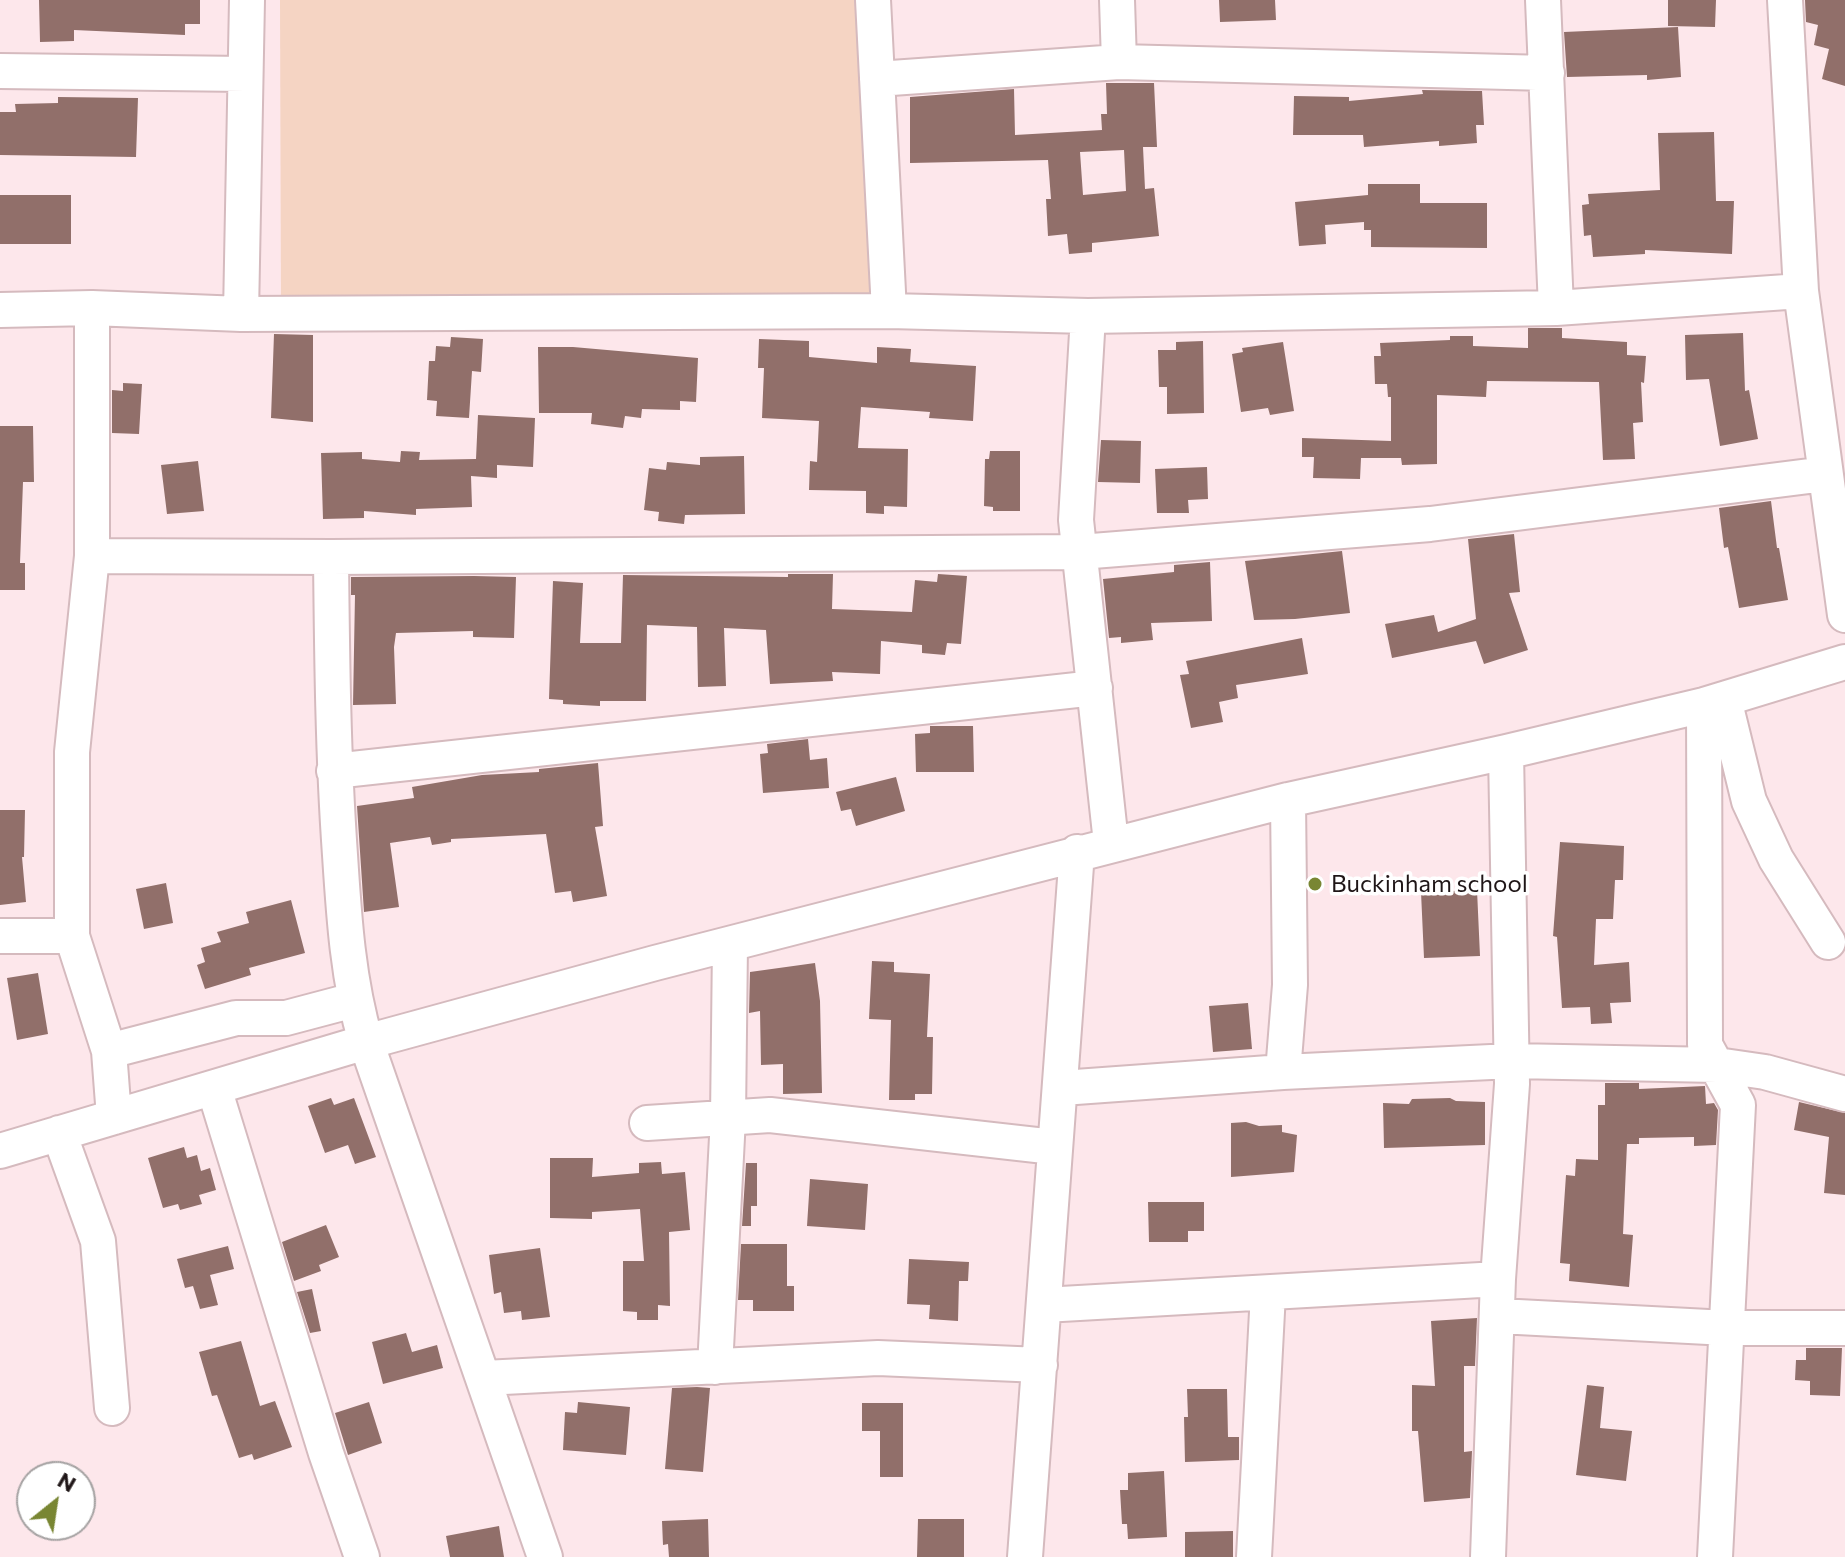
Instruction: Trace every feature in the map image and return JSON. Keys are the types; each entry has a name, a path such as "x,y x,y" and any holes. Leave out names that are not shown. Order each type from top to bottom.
{"street":[{"path":"241,314 247,0"},
{"path":"873,0 889,311"},
{"path":"1117,0 1119,62"},
{"path":"1543,0 1556,308"},
{"path":"1785,0 1801,291 1845,615"},
{"path":"877,79 1119,62 1547,73"},
{"path":"0,71 245,74"},
{"path":"0,310 92,308 241,314 889,311 1088,316 1556,308 1801,291"},
{"path":"92,308 92,556 72,752 72,936 109,1051 114,1117"},
{"path":"1088,316 1076,520 1111,843"},
{"path":"92,556 1080,552 1430,524 1825,474"},
{"path":"331,557 334,771 343,904 354,1000 545,1557"},
{"path":"0,1151 366,1042 948,889 1077,852 1714,702 1845,662"},
{"path":"334,771 1095,688"},
{"path":"1714,702 1749,801 1776,859 1828,942"},
{"path":"1714,702 1705,1045 1738,1105 1715,1557"},
{"path":"1488,1557 1498,1279 1512,1061 1506,752"},
{"path":"1283,1072 1290,985 1288,800"},
{"path":"1025,1557 1054,1147 1062,1088 1077,852"},
{"path":"0,936 72,936"},
{"path":"715,1367 728,1118 730,944"},
{"path":"109,1051 236,1018 286,1018 354,1000"},
{"path":"1062,1088 1283,1072 1512,1061 1717,1065 1765,1072 1845,1094"},
{"path":"214,1088 326,1453 362,1557"},
{"path":"647,1123 770,1115 1054,1147"},
{"path":"59,1133 98,1241 112,1408"},
{"path":"1044,1305 1498,1279"},
{"path":"1254,1557 1268,1293"},
{"path":"1499,1316 1727,1328 1845,1328"},
{"path":"484,1378 878,1358 1040,1365"}],"shaded area":[{"path":"280,0 856,0 872,300 281,310"}],"building":[{"path":"39,0 200,0 200,24 185,24 185,35 74,30 74,41 40,42"},
{"path":"1219,0 1275,0 1276,20 1220,22"},
{"path":"1668,0 1716,0 1715,27 1668,26"},
{"path":"1805,0 1845,0 1845,86 1822,79 1829,49 1814,45 1818,25 1806,22"},
{"path":"1678,27 1681,77 1647,80 1647,75 1567,77 1564,32"},
{"path":"1106,83 1154,83 1157,147 1143,147 1145,189 1154,188 1159,236 1092,243 1092,252 1069,254 1067,234 1048,236 1046,199 1051,199 1048,160 910,163 910,97 1014,89 1015,135 1102,130 1101,114 1107,114","holes":["1124,150 1126,191 1083,195 1080,152"]},
{"path":"1422,90 1482,91 1484,125 1476,125 1477,143 1439,146 1439,141 1364,147 1363,135 1293,135 1294,96 1349,97 1349,101 1423,94"},
{"path":"58,97 138,98 136,157 0,155 0,112 16,112 15,104 58,103"},
{"path":"1714,132 1716,201 1734,201 1732,254 1645,250 1645,254 1593,257 1591,235 1584,236 1582,205 1589,204 1588,194 1660,190 1658,133"},
{"path":"1368,184 1420,184 1420,203 1487,203 1487,248 1371,247 1371,230 1364,230 1364,222 1325,225 1326,244 1299,246 1295,202 1368,195"},
{"path":"0,195 71,195 71,244 0,244"},
{"path":"1528,328 1562,328 1562,338 1627,342 1627,355 1646,356 1644,383 1641,382 1643,422 1633,423 1635,459 1603,460 1599,382 1487,381 1486,397 1437,395 1437,464 1402,465 1401,458 1361,458 1360,479 1313,478 1314,457 1302,457 1302,438 1391,441 1391,397 1388,397 1387,384 1375,384 1374,356 1381,356 1380,343 1473,336 1473,346 1528,348"},
{"path":"1743,333 1745,391 1749,390 1758,439 1720,446 1709,379 1686,380 1685,335"},
{"path":"274,334 313,335 313,422 271,418"},
{"path":"451,337 483,339 481,372 472,371 469,418 436,416 437,401 427,400 429,361 435,361 436,346 450,347"},
{"path":"759,339 809,341 809,357 877,363 877,347 911,349 910,362 976,366 973,421 929,418 930,412 861,407 858,448 908,449 907,507 884,506 884,514 866,513 866,491 809,490 810,461 817,462 819,421 762,418 764,368 758,368"},
{"path":"1203,341 1204,413 1167,414 1167,387 1159,387 1158,350 1176,350 1176,342"},
{"path":"1283,342 1294,411 1270,415 1268,408 1241,412 1232,354 1243,352 1242,348"},
{"path":"538,347 573,347 698,358 696,402 680,401 680,410 642,409 641,418 625,416 623,428 591,424 592,413 539,413"},
{"path":"123,383 142,384 139,434 112,433 112,390 123,391"},
{"path":"478,415 535,418 533,467 497,465 497,478 471,476 472,507 416,509 416,515 364,511 364,518 323,519 321,453 362,452 362,459 400,462 401,451 420,452 419,460 476,459"},
{"path":"0,426 33,426 34,482 23,482 20,563 25,563 25,590 0,590"},
{"path":"1101,440 1141,441 1140,483 1098,482"},
{"path":"990,451 1020,451 1020,511 993,511 993,507 984,506 985,459 989,459"},
{"path":"744,456 745,514 685,515 684,524 658,521 659,512 644,510 649,468 666,470 667,462 700,465 700,457"},
{"path":"198,461 204,511 167,514 161,465"},
{"path":"1207,467 1208,499 1188,500 1189,513 1157,513 1155,469"},
{"path":"1771,501 1788,600 1739,608 1728,547 1724,548 1719,508"},
{"path":"1514,534 1520,592 1509,593 1528,650 1484,664 1476,641 1392,658 1385,624 1434,615 1438,632 1476,619 1468,539"},
{"path":"1342,551 1350,613 1254,620 1245,561"},
{"path":"1210,562 1212,621 1151,623 1153,640 1121,643 1121,637 1109,638 1103,579 1174,572 1174,565"},
{"path":"788,574 833,574 832,609 912,612 915,580 937,582 938,574 967,576 961,644 947,643 945,655 922,653 922,645 881,641 880,674 832,672 833,681 770,684 766,630 724,628 726,686 698,687 697,627 647,625 646,701 600,701 600,706 563,704 563,700 549,699 553,581 583,583 580,643 621,643 623,575 788,577"},
{"path":"351,577 516,577 514,638 473,637 473,631 396,633 396,704 353,705 355,595 351,595"},
{"path":"1302,638 1308,674 1236,685 1238,698 1219,702 1223,722 1191,728 1180,675 1189,674 1186,661"},
{"path":"930,726 973,726 974,772 916,772 915,734 930,733"},
{"path":"808,739 810,760 827,758 829,788 763,793 760,754 768,753 767,744"},
{"path":"598,763 603,826 595,827 607,896 573,902 571,891 555,893 546,834 451,839 451,842 432,845 430,837 390,843 399,907 364,912 357,806 414,798 412,787 482,775 539,772 539,769"},
{"path":"896,777 905,811 856,826 851,809 841,811 836,792"},
{"path":"0,810 25,810 22,857 26,902 0,905"},
{"path":"1560,842 1624,846 1623,880 1615,880 1613,919 1596,919 1594,965 1629,962 1631,1002 1610,1003 1612,1023 1591,1024 1590,1007 1562,1008 1557,937 1553,936"},
{"path":"166,883 173,923 144,929 136,889"},
{"path":"1477,890 1480,956 1424,958 1421,892"},
{"path":"291,900 305,953 249,968 251,975 205,989 197,965 205,962 201,948 221,942 217,932 249,923 246,912"},
{"path":"872,961 894,962 894,972 930,974 927,1037 933,1037 932,1094 915,1094 915,1100 889,1100 891,1020 869,1019"},
{"path":"815,963 820,1001 822,1093 783,1094 783,1064 761,1065 760,1011 749,1013 750,972"},
{"path":"38,973 48,1034 17,1040 7,978"},
{"path":"1248,1003 1252,1049 1213,1052 1209,1006"},
{"path":"1605,1083 1639,1083 1639,1089 1705,1086 1706,1104 1714,1103 1718,1110 1716,1145 1694,1146 1694,1137 1639,1138 1639,1144 1627,1144 1623,1234 1633,1235 1629,1287 1569,1281 1570,1264 1560,1263 1566,1175 1575,1176 1576,1159 1598,1160 1598,1105 1605,1105"},
{"path":"331,1098 334,1105 354,1098 376,1157 355,1164 348,1145 325,1153 308,1106"},
{"path":"1450,1098 1485,1102 1485,1145 1384,1148 1383,1103 1409,1104 1412,1099"},
{"path":"1799,1102 1845,1113 1845,1195 1824,1193 1829,1137 1794,1130"},
{"path":"1246,1122 1259,1126 1282,1125 1282,1132 1297,1135 1294,1172 1231,1177 1231,1123"},
{"path":"184,1147 187,1158 197,1155 201,1171 210,1168 216,1190 199,1195 202,1204 180,1210 178,1204 163,1208 148,1158"},
{"path":"550,1158 593,1158 592,1177 639,1173 639,1163 661,1162 662,1174 685,1172 690,1230 669,1232 670,1306 658,1305 658,1320 637,1320 637,1312 623,1311 623,1261 644,1261 640,1209 592,1212 592,1219 550,1218"},
{"path":"746,1163 757,1163 757,1206 751,1206 751,1226 742,1226"},
{"path":"810,1179 868,1184 865,1230 807,1226"},
{"path":"1148,1202 1204,1202 1204,1231 1188,1231 1188,1242 1149,1242"},
{"path":"326,1225 339,1257 319,1265 321,1271 294,1281 282,1242"},
{"path":"741,1244 787,1244 787,1286 794,1286 794,1311 753,1311 753,1300 738,1300"},
{"path":"228,1246 234,1269 210,1275 218,1305 200,1309 193,1286 185,1288 177,1259"},
{"path":"540,1248 550,1317 522,1320 521,1311 504,1313 501,1292 494,1294 489,1255"},
{"path":"909,1259 969,1262 968,1281 959,1281 958,1321 929,1319 930,1305 907,1304"},
{"path":"312,1289 321,1331 310,1333 297,1292"},
{"path":"1477,1318 1475,1366 1464,1366 1464,1452 1472,1451 1470,1498 1424,1502 1418,1431 1412,1431 1412,1385 1435,1386 1431,1321"},
{"path":"406,1333 412,1352 437,1345 443,1368 383,1384 372,1342"},
{"path":"241,1341 260,1406 275,1401 292,1447 254,1460 252,1454 239,1458 217,1395 212,1396 199,1352"},
{"path":"1806,1348 1842,1348 1840,1396 1810,1395 1810,1381 1795,1380 1796,1360 1806,1360"},
{"path":"1587,1385 1604,1387 1600,1428 1632,1431 1626,1481 1576,1475"},
{"path":"672,1388 710,1388 703,1472 665,1469"},
{"path":"1187,1389 1227,1389 1228,1437 1239,1437 1239,1460 1185,1462"},
{"path":"369,1402 382,1443 348,1455 335,1413"},
{"path":"578,1402 630,1407 626,1455 563,1450 565,1412 577,1413"},
{"path":"862,1403 903,1403 903,1477 880,1477 880,1431 862,1431"},
{"path":"1164,1471 1167,1537 1128,1539 1127,1524 1122,1524 1120,1490 1128,1490 1128,1473"},
{"path":"708,1519 709,1557 669,1557 668,1544 663,1545 662,1521"},
{"path":"918,1519 964,1519 964,1557 917,1557"},
{"path":"499,1526 504,1557 450,1557 446,1536"},
{"path":"1233,1531 1233,1557 1185,1557 1185,1532"}],"place":[{"name":"Buckinham school","path":"1315,884"}]}
